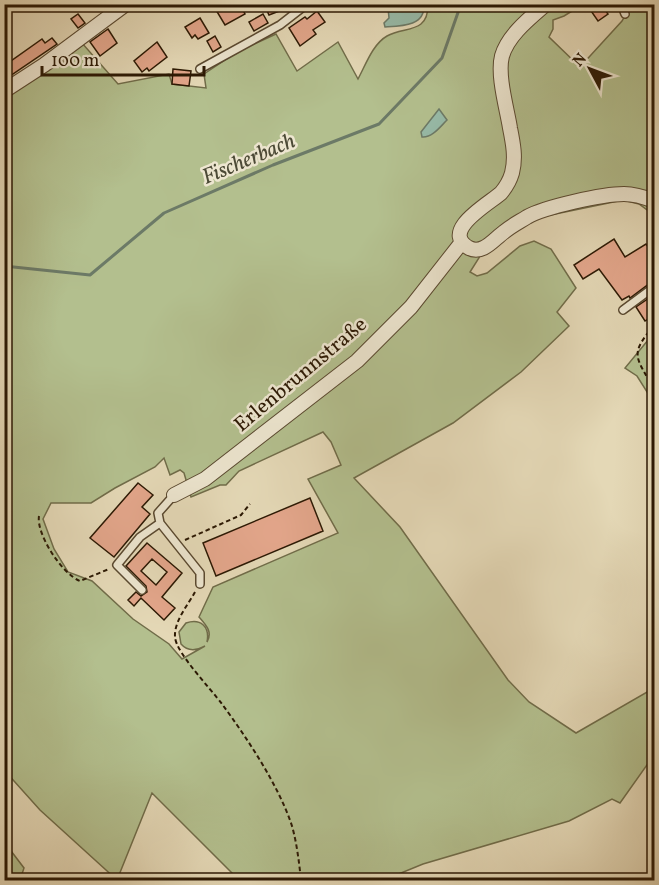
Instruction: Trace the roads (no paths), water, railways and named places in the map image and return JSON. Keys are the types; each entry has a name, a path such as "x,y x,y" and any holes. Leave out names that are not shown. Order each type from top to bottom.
{"street":[{"path":"4,91 44,65 126,4"},
{"name":"Erlenbrunnstraße","path":"174,495 205,479 357,361 411,307 462,242 460,235 462,226 474,213 504,190 514,164 514,149 505,96 502,57 508,43 519,28 546,4"},
{"path":"462,242 477,250 488,246 530,215 567,204 622,194 642,196 654,201"}],"lane":[{"path":"200,69 280,25 307,4"},
{"path":"621,4 625,15"},
{"path":"623,310 654,287"},
{"path":"174,495 159,513 160,523 200,573 200,584"},
{"path":"142,590 117,565 140,537 160,523"}],"waterway":[{"name":"Fischerbach","path":"4,266 90,275 164,213 273,165 379,124 442,58 461,4"}]}
